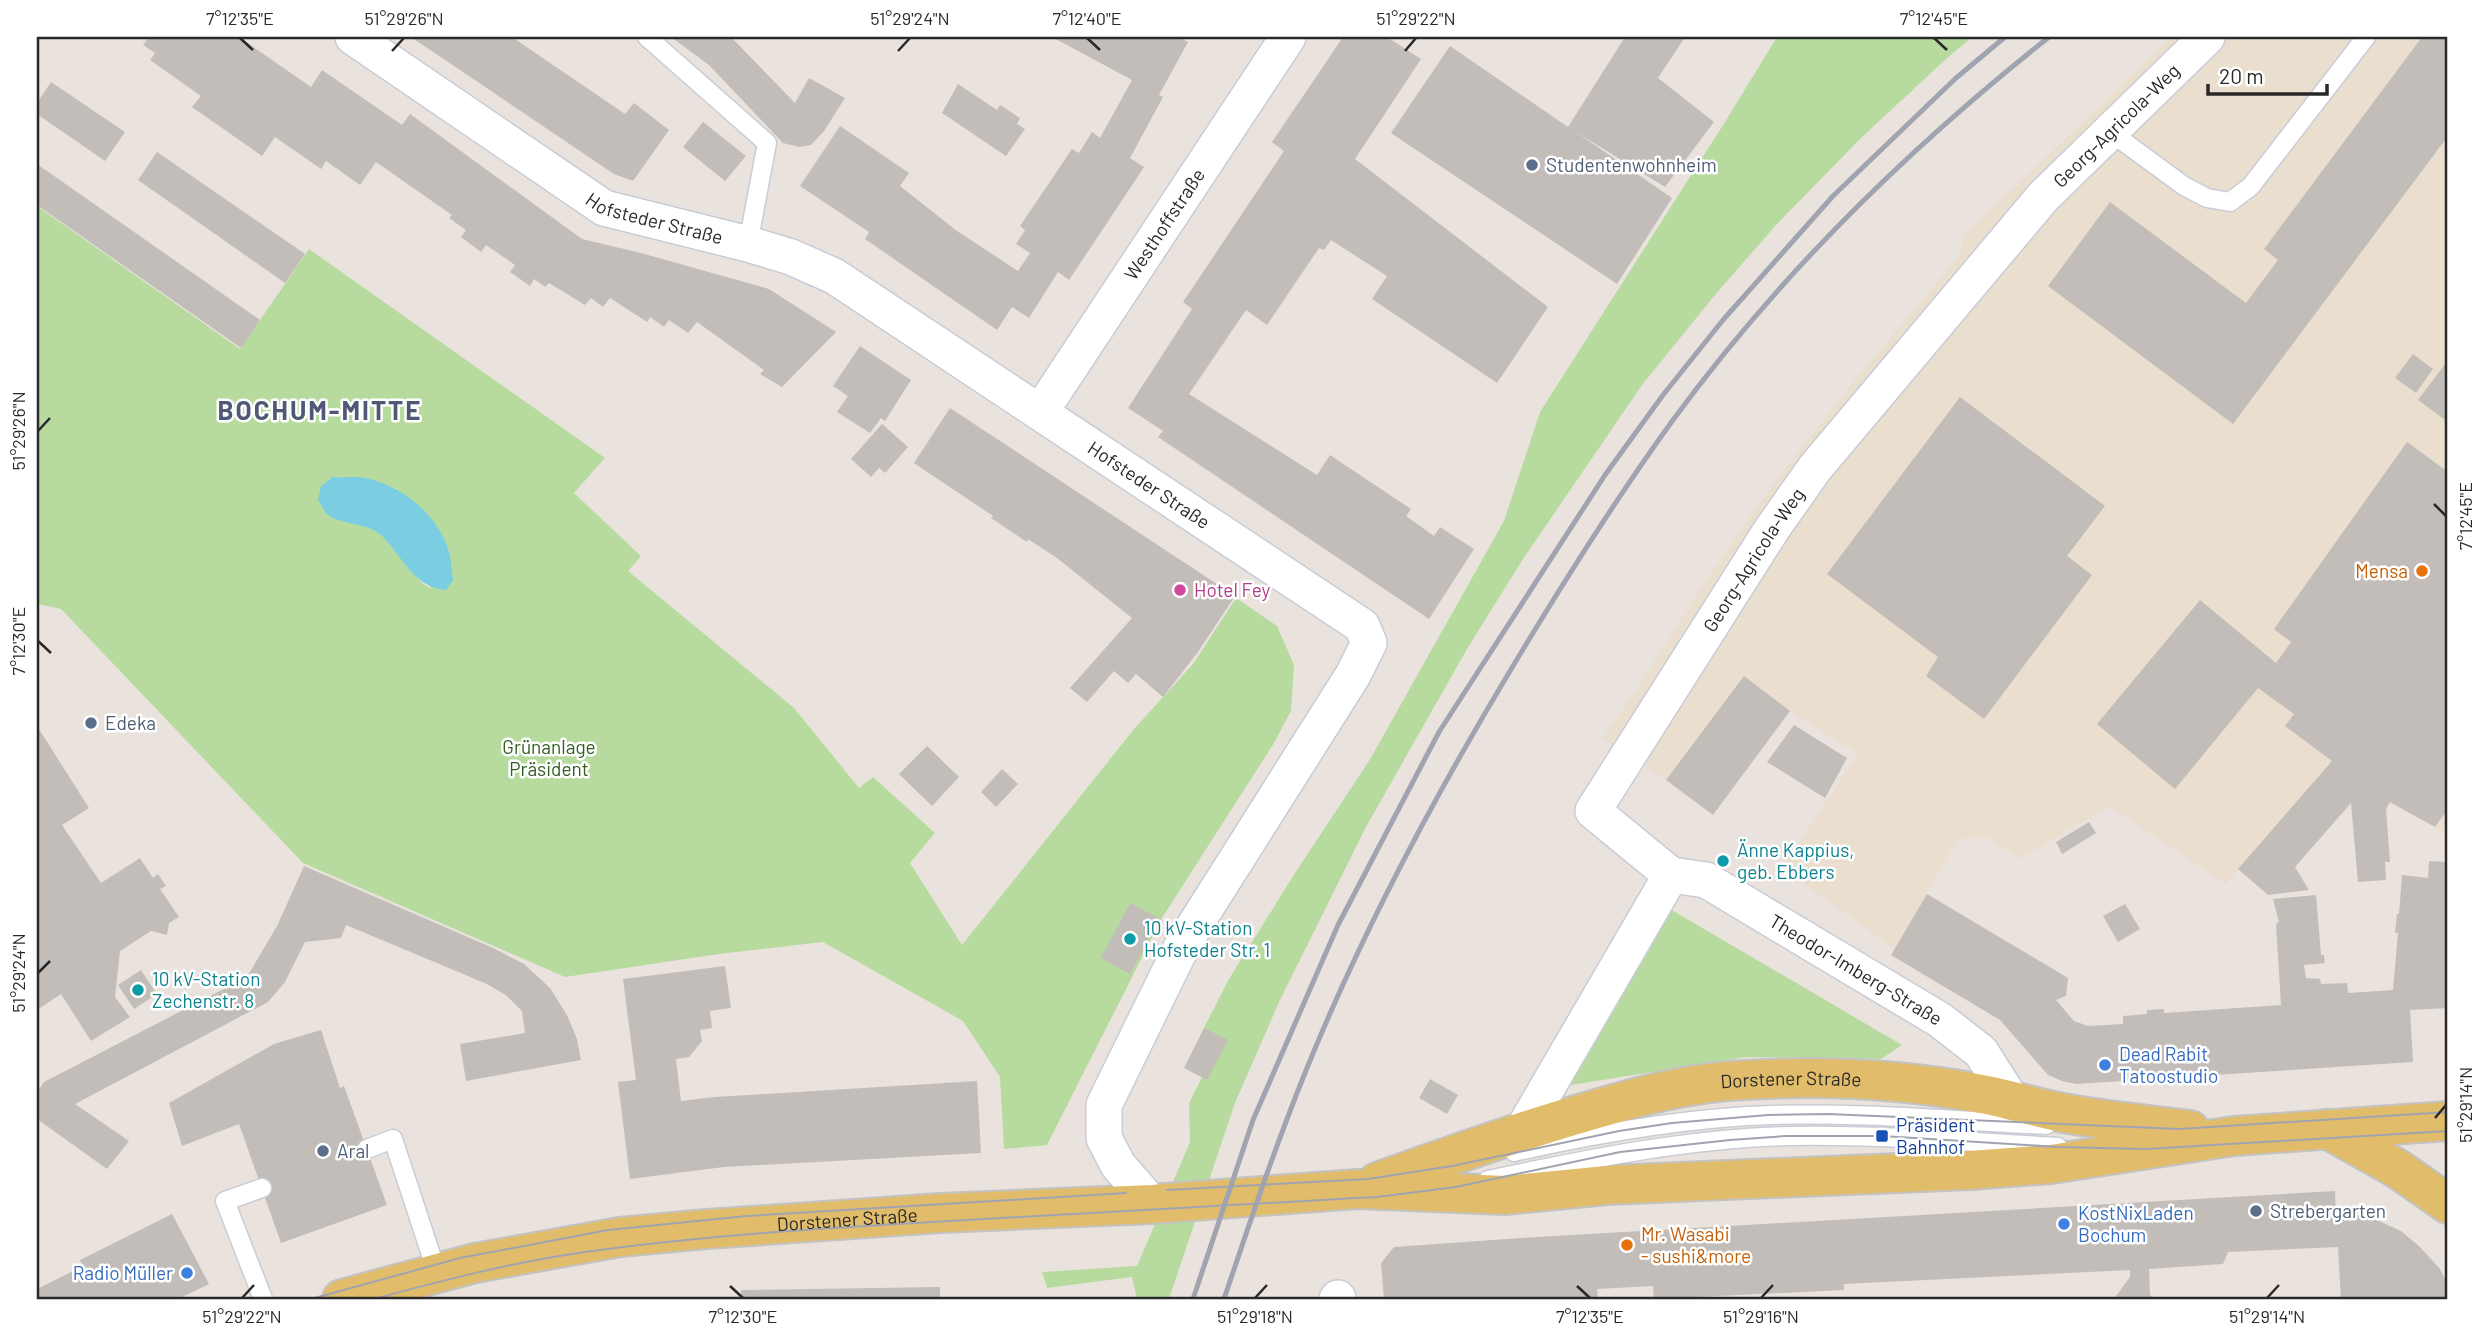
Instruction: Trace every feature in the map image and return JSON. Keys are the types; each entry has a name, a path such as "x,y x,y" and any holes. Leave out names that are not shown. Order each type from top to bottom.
{"main road":[{"name":"Dorstener Straße","path":"1411,1183 1522,1131 1647,1095 1725,1082 1799,1079 1874,1081 1966,1091 2088,1117 2234,1136"},
{"name":"Dorstener Straße","path":"342,1299 475,1263 620,1237 941,1213 1152,1204 1411,1183 1506,1195 1607,1185 1970,1170 2051,1164 2234,1136 2448,1121"},
{"path":"2327,1129 2398,1169 2448,1204"}],"street":[{"name":"Hofsteder Straße","path":"353,37 604,208 748,244 791,257 834,275 1362,626 1369,643 1353,675 1183,944 1104,1105 1104,1138 1118,1165 1152,1204"},
{"name":"Georg-Agricola-Weg","path":"1671,876 1593,811 1772,529 1815,468 2043,197 2207,37"},
{"name":"Westhoffstraße","path":"1041,411 1280,39"},
{"name":"Theodor-Imberg-Straße","path":"1671,876 1706,880 1940,1020 1981,1052 2012,1101"},
{"path":"1522,1131 1671,876"}],"lane":[{"path":"647,37 767,143 748,244"},
{"path":"2109,131 2184,186 2207,198 2231,202 2251,186 2366,37"},
{"path":"1411,1183 1452,1166 1619,1131 1672,1123 1768,1115 1840,1115 2179,1129"},
{"path":"367,1149 393,1139 437,1273"},
{"path":"262,1188 225,1201 263,1299"}],"shaded area":[{"path":"2172,37 2448,37 2448,834 2390,804 2332,761 2226,884 2109,806 2021,859 1988,838 1958,839 1895,949 1782,868 1858,754 1790,711 1744,677 1666,780 1602,739 1774,483 1851,385 1958,257 1964,235"}],"green space":[{"path":"1777,37 1972,37 1860,139 1776,225 1715,295 1642,385 1523,559 1467,649 1366,827 1280,1000 1235,1103 1169,1299 1137,1299 1132,1277 1047,1288 1042,1272 1137,1266 1190,1142 1189,1103 1202,1077 1207,1079 1204,1028 1229,979 1369,761 1504,521 1540,412"},
{"name":"Grünanlage Präsident","path":"37,206 240,349 309,249 605,458 574,493 641,556 628,571 794,708 859,788 873,777 935,833 910,863 962,945 1134,729 1193,664 1236,598 1277,626 1294,665 1291,711 1274,743 1162,918 1047,1145 1004,1149 1000,1077 963,1021 823,942 565,977 303,863 61,609 37,604","holes":["333,477 366,478 395,488 431,589 421,582 380,533 352,521"]},
{"path":"1670,909 1902,1045 1881,1059 1747,1057 1565,1086"}],"water":[{"path":"333,477 362,477 380,482 418,504 437,526 449,552 453,580 446,590 435,588 417,577 376,531 332,518 327,514 318,500 321,486"}],"building":[{"path":"149,37 239,37 311,87 322,70 402,125 410,114 582,239 769,289 836,332 782,387 760,374 764,370 697,322 688,333 669,320 664,327 650,317 647,322 610,298 603,307 591,298 585,305 549,283 545,287 534,279 530,286 510,272 515,265 486,245 481,252 461,237 466,230 449,218 452,215 376,162 360,185 326,161 321,169 275,137 262,156 192,107 201,96 150,60 155,53 143,45"},
{"path":"411,37 512,37 625,114 634,103 669,130 633,181 614,174"},
{"path":"671,37 731,37 795,103 809,78 845,98 824,131 811,145 799,147 783,143 709,65"},
{"path":"1052,37 1179,37 1188,42 1159,95 1163,97 1130,158 1144,167 1107,223 1069,280 1058,272 1029,318 1012,307 997,330 865,239 869,232 800,186 840,126 909,173 900,186 957,231 1018,271 1030,253 1016,244 1025,230 1020,226 1072,149 1079,153 1092,132 1100,138 1132,80"},
{"path":"1343,37 1387,37 1421,59 1355,159 1548,307 1497,383 1372,299 1387,276 1331,240 1324,250 1319,248 1267,325 1246,310 1189,394 1317,475 1330,455 1411,509 1406,516 1434,536 1440,527 1474,549 1429,619 1158,437 1163,431 1128,408 1192,309 1183,302 1284,151 1272,142"},
{"name":"Studentenwohnheim","path":"1625,37 1685,37 1658,78 1714,122 1665,187 1576,132 1672,198 1617,284 1391,133 1450,46 1568,127"},
{"path":"2422,37 2448,37 2448,136 2233,424 2048,286 2110,202 2246,303 2278,260 2264,249"},
{"path":"51,82 125,132 105,161 37,114 37,103"},
{"path":"958,84 997,110 1000,105 1020,118 1017,124 1025,129 1006,156 942,113"},
{"path":"703,122 746,156 725,181 683,147"},
{"path":"157,152 305,254 285,283 138,180"},
{"path":"37,164 260,320 241,348 37,205"},
{"path":"860,346 911,380 885,421 881,418 870,433 837,412 848,396 833,386"},
{"path":"2413,354 2433,369 2416,393 2395,378"},
{"path":"2448,360 2448,422 2418,400"},
{"path":"1960,397 2105,506 2067,556 2092,575 1984,719 1926,676 1938,657 1827,574"},
{"path":"950,408 1235,596 1198,652 1163,697 1136,674 1128,683 1114,671 1087,702 1070,688 1132,618 1057,558 1028,539 1027,542 914,463"},
{"path":"882,424 908,447 885,473 879,468 871,477 851,459"},
{"path":"2407,442 2448,472 2448,809 2435,827 2390,802 2386,809 2390,862 2385,862 2386,880 2358,882 2351,803 2295,867 2309,890 2268,895 2238,869 2332,761 2285,726 2294,714 2258,688 2175,789 2097,724 2200,600 2276,663 2291,642 2274,629"},
{"path":"1744,676 1790,711 1713,815 1666,780"},
{"path":"1794,725 1847,758 1825,798 1767,762"},
{"path":"37,726 89,808 62,825 101,883 140,858 153,878 158,874 166,886 160,889 179,917 169,923 167,935 151,931 120,951 115,997 130,1017 91,1041 61,994 37,1010"},
{"path":"927,746 959,777 932,806 899,774"},
{"path":"1002,769 1018,784 996,807 981,792"},
{"path":"2089,822 2096,833 2062,854 2056,842"},
{"path":"2429,861 2448,862 2448,1008 2410,1010 2413,1062 2076,1084 2048,1075 2000,1020 1891,955 1927,894 2068,978 2066,996 2056,1000 2074,1021 2088,1026 2123,1024 2123,1016 2147,1014 2147,1010 2164,1009 2164,1013 2281,1005 2276,924 2279,922 2273,899 2316,895 2321,955 2324,955 2325,963 2304,965 2306,978 2320,979 2321,984 2347,983 2348,993 2393,990 2398,933 2395,933 2402,875 2428,878"},
{"path":"304,866 524,964 550,988 567,1015 577,1039 581,1060 466,1081 460,1044 525,1033 522,1011 507,996 487,984 346,925 341,938 305,942 285,982 268,1002 75,1104 129,1141 107,1169 37,1119 37,1092 44,1082 247,977 277,926"},
{"name":"10 kV-Station Hofsteder Str. 1","path":"1130,903 1160,919 1130,974 1101,958"},
{"path":"2125,904 2140,929 2118,942 2103,916"},
{"path":"725,966 731,1008 710,1011 712,1028 700,1030 702,1041 689,1057 676,1059 681,1101 977,1081 981,1153 724,1167 630,1179 618,1082 636,1080 623,979"},
{"name":"10 kV-Station Zechenstr. 8","path":"141,970 157,994 134,1009 118,985"},
{"path":"1204,1028 1228,1040 1207,1080 1184,1068"},
{"path":"321,1030 340,1088 344,1086 387,1205 281,1243 239,1124 182,1146 169,1103 274,1044"},
{"path":"1430,1079 1458,1095 1447,1114 1419,1098"},
{"path":"2335,1191 2336,1215 2354,1214 2377,1220 2401,1231 2420,1247 2440,1269 2446,1281 2448,1299 2341,1299 2338,1247 2228,1252 2223,1264 2149,1269 2150,1295 2155,1299 2114,1299 2130,1277 2130,1270 1844,1284 1844,1290 1654,1299 1653,1286 1597,1289 1598,1299 1384,1299 1381,1263 1394,1247"},
{"path":"172,1214 209,1284 178,1299 37,1299 37,1289 83,1266 80,1260"},
{"path":"940,1287 940,1299 741,1299 741,1290"}],"tram line":[{"path":"1167,1190 1368,1179 1452,1166 1619,1131 1672,1123 1768,1115 1828,1114 2179,1129 2448,1112"},
{"path":"374,1299 505,1266 630,1246 858,1226 1377,1197 1456,1187 1620,1152 1730,1140 1786,1136 1882,1136 2058,1147 2146,1149 2448,1131"},
{"path":"311,1299 460,1258 608,1230 747,1216 1126,1193"}],"railway":[{"path":"1193,1299 1253,1120 1338,925 1439,732 1605,475 1663,395 1723,320 1833,196 1956,78 2005,37"},
{"path":"1224,1299 1296,1097 1376,915 1481,719 1609,513 1714,366 1802,264 1848,216 1946,123 2049,37"}],"place":[{"name":"Studentenwohnheim","path":"1532,165"},
{"name":"Mensa","path":"2422,571"},
{"name":"Hotel Fey","path":"1180,590"},
{"name":"Edeka","path":"91,723"},
{"name":"Änne Kappius, geb. Ebbers","path":"1723,861"},
{"name":"10 kV-Station Hofsteder Str. 1","path":"1130,939"},
{"name":"10 kV-Station Zechenstr. 8","path":"138,990"},
{"name":"Dead Rabit Tatoostudio","path":"2105,1065"},
{"name":"Präsident Bahnhof","path":"1882,1136"},
{"name":"Aral","path":"323,1151"},
{"name":"Strebergarten","path":"2256,1211"},
{"name":"KostNixLaden Bochum","path":"2064,1224"},
{"name":"Mr. Wasabi - sushi&more","path":"1627,1245"},
{"name":"Radio Müller","path":"187,1273"}],"district":[{"name":"BOCHUM-MITTE","path":"320,411"}]}
